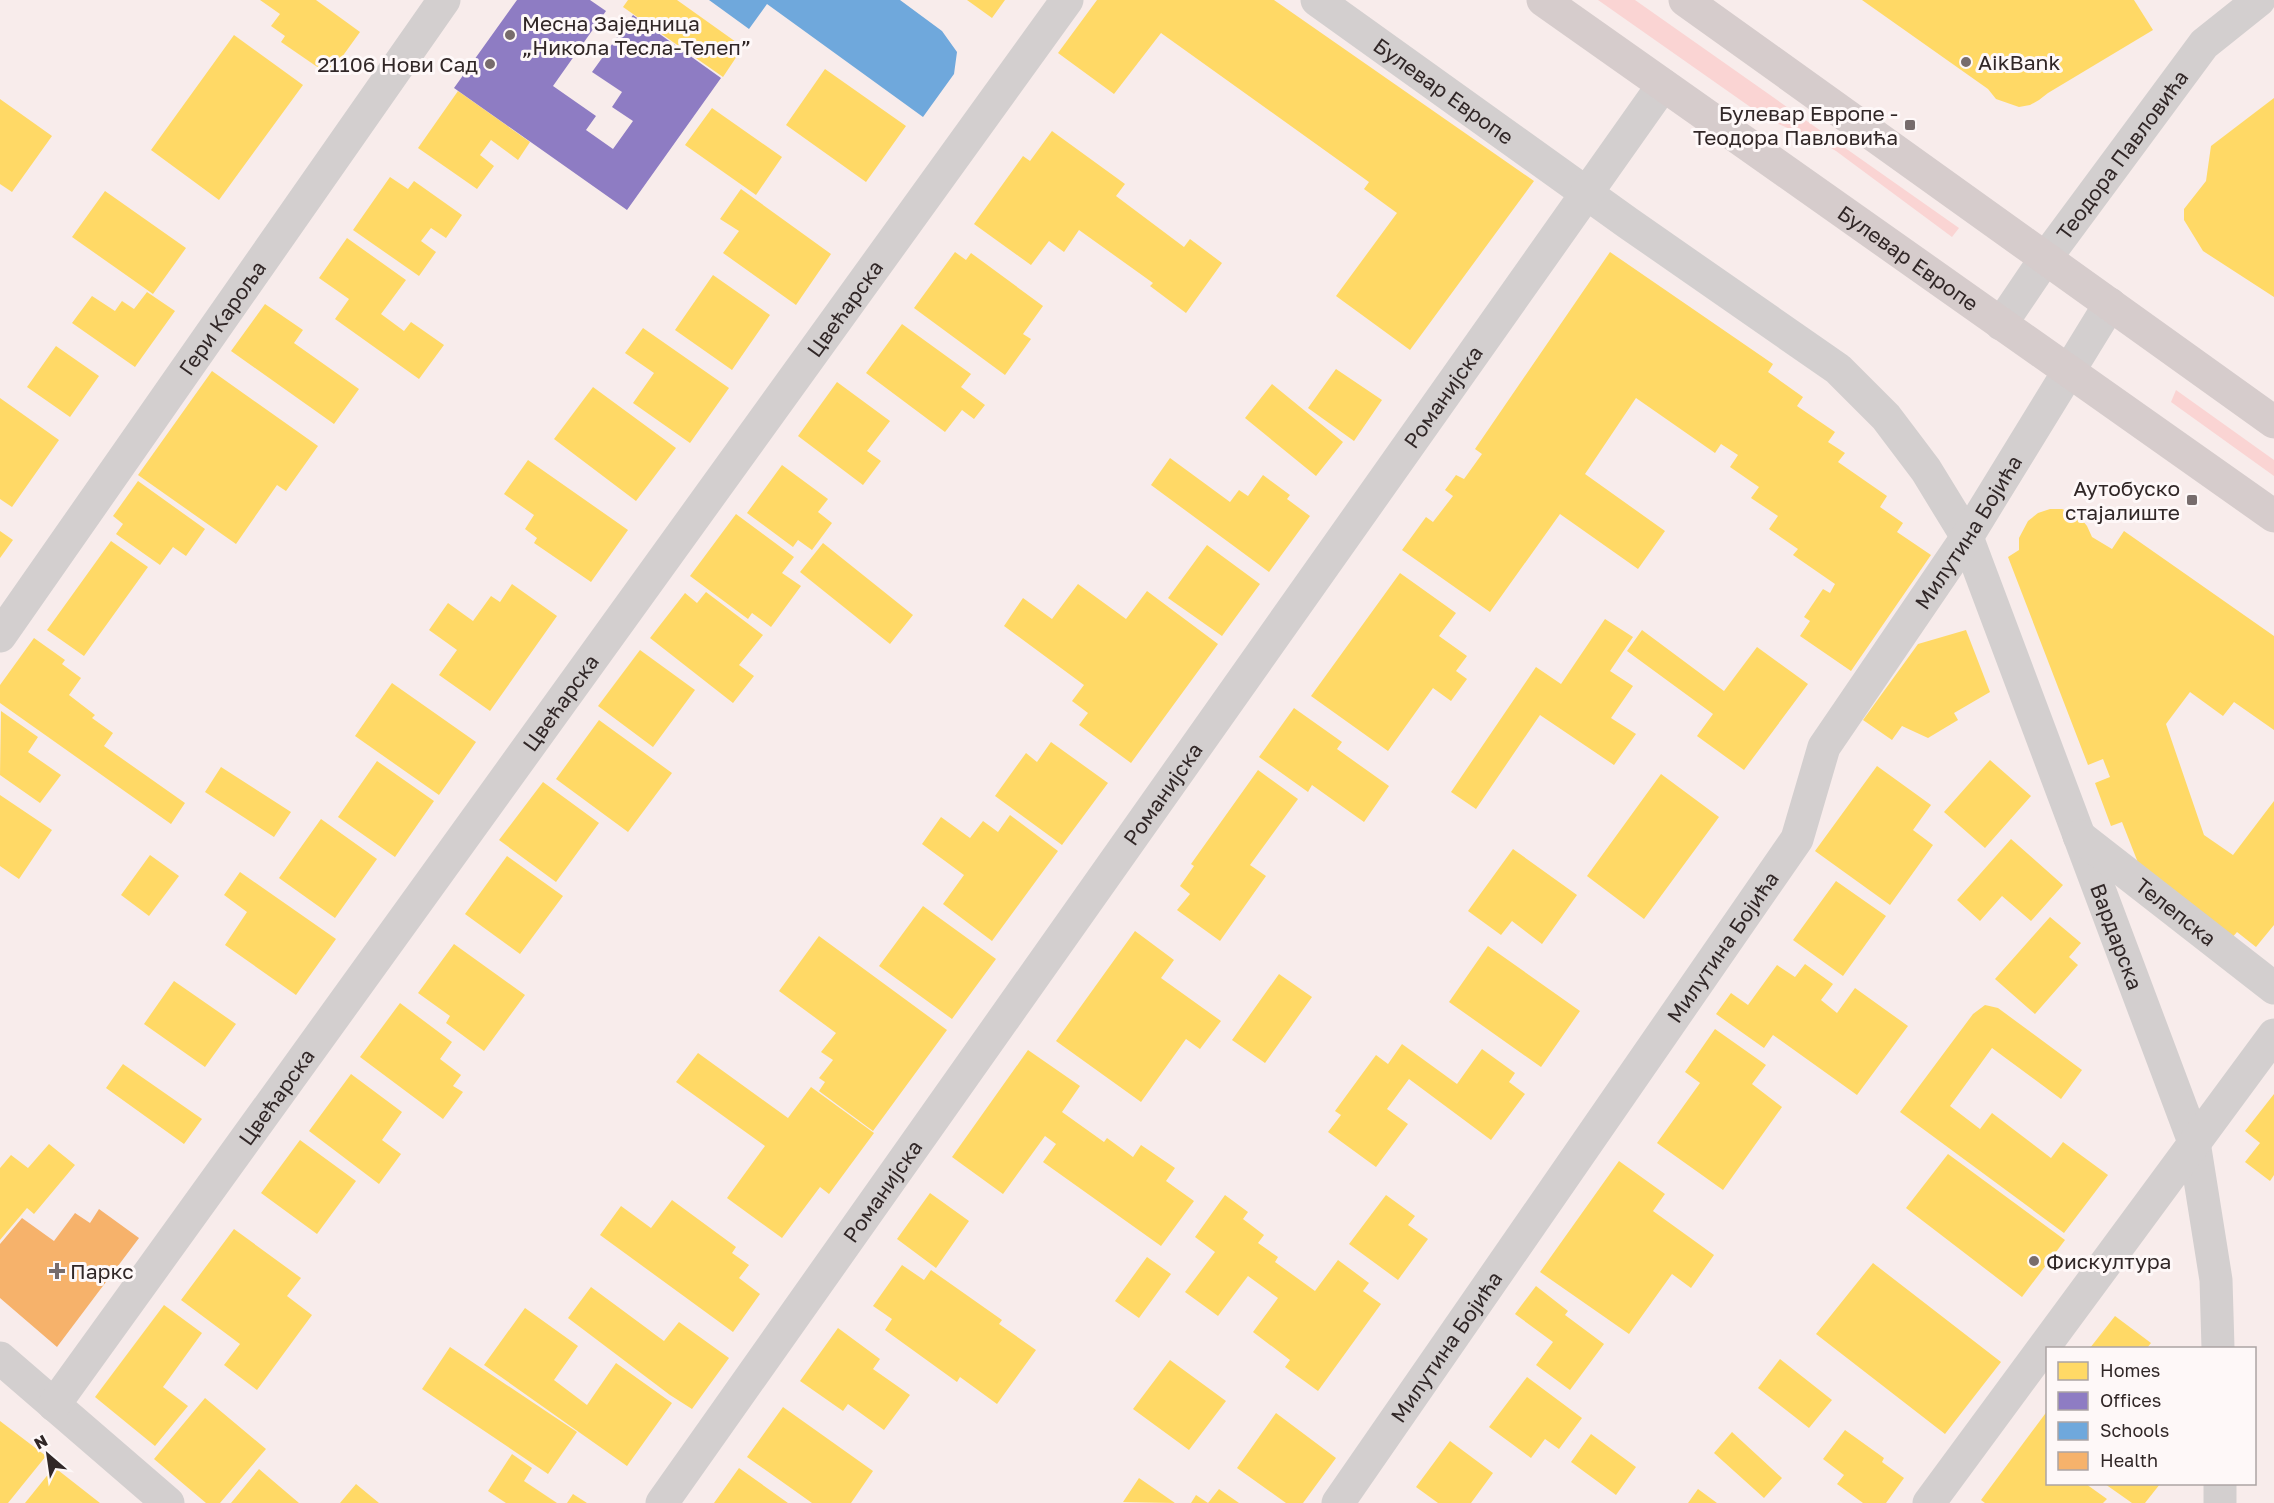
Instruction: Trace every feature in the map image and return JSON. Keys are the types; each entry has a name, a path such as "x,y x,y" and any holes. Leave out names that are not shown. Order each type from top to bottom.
{"main road":[{"name":"Булевар Европе","path":"1544,0 2274,516"},
{"path":"1685,0 2274,422"}],"street":[{"name":"Гери Кароља","path":"0,636 444,0"},
{"name":"Цвећарска","path":"54,1405 1067,0"},
{"name":"Булевар Европе","path":"1317,0 1838,369 1886,417 1926,470 1967,537"},
{"name":"Теодора Павловића","path":"2001,324 2045,259 2204,44 2259,0"},
{"name":"Романијска","path":"662,1503 1664,85"},
{"name":"Милутина Бојића","path":"1338,1503 1797,839 1824,747 1967,537 2110,304"},
{"name":"Вардарска","path":"1967,537 2194,1142 2216,1280 2218,1347"},
{"name":"Телепска","path":"2079,836 2274,988"},
{"path":"1929,1503 2274,1035"},
{"path":"0,1358 168,1503"},
{"path":"2220,1485 2220,1503"}],"shaded area":[{"path":"1598,0 1635,0 1959,228 1952,237 1836,151 1766,118"},
{"path":"2176,390 2274,460 2274,476 2171,402"}],"building: Homes":[{"path":"260,0 316,0 360,32 329,75 281,42 285,36 271,26 280,14"},
{"path":"628,0 677,0 743,47 723,77 623,7"},
{"path":"967,0 1005,0 992,18"},
{"path":"1097,0 1274,0 1534,181 1410,350 1336,296 1397,213 1364,189 1369,182 1161,33 1114,94 1058,53"},
{"path":"1862,0 2134,0 2153,30 2039,100 2019,107 1996,99 1988,89"},
{"path":"234,35 303,85 219,200 151,150"},
{"path":"825,69 906,126 866,182 786,125"},
{"path":"458,91 530,142 518,160 491,140 480,155 494,166 477,189 418,148"},
{"path":"2274,98 2274,297 2203,251 2184,220 2184,209 2206,181 2211,146"},
{"path":"0,99 52,136 12,192 0,184"},
{"path":"712,108 782,157 756,195 685,145"},
{"path":"1052,131 1125,184 1116,196 1184,247 1190,239 1222,263 1186,313 1150,286 1153,283 1079,230 1064,252 1049,241 1031,265 974,224 1023,156 1030,161"},
{"path":"390,177 408,189 414,181 462,215 446,238 431,228 421,241 436,252 419,276 353,230"},
{"path":"741,189 831,254 796,305 723,253 739,231 720,219"},
{"path":"105,191 186,248 153,294 72,237"},
{"path":"347,238 406,280 381,314 404,331 411,322 444,345 419,379 335,319 349,299 319,278"},
{"path":"955,252 966,260 971,253 1043,306 1023,334 1031,339 1005,375 914,308"},
{"path":"1610,252 1773,364 1768,372 1803,397 1797,406 1835,432 1828,442 1845,453 1838,462 1887,496 1880,507 1903,523 1897,532 1931,555 1851,671 1800,636 1810,621 1804,617 1823,589 1830,593 1835,584 1793,555 1798,549 1769,529 1778,516 1751,498 1759,487 1730,467 1738,455 1721,444 1715,453 1636,398 1585,474 1665,531 1638,569 1560,514 1490,612 1402,550 1426,517 1433,522 1453,496 1445,490 1456,475 1464,479 1482,454 1475,449"},
{"path":"713,275 770,315 732,370 675,330"},
{"path":"147,292 175,311 135,367 72,323 92,296 115,311 122,301 134,309"},
{"path":"265,304 303,330 294,343 359,389 334,424 231,351"},
{"path":"902,324 971,374 961,387 985,405 974,419 962,410 945,432 866,373"},
{"path":"643,328 729,388 690,443 633,403 654,373 625,353"},
{"path":"56,346 99,376 70,417 27,387"},
{"path":"1336,369 1382,400 1354,441 1308,408"},
{"path":"212,371 318,446 286,491 277,485 236,544 138,475"},
{"path":"837,382 890,421 867,451 881,461 863,485 798,436"},
{"path":"1272,384 1343,442 1316,476 1245,418"},
{"path":"593,387 676,448 636,501 554,439"},
{"path":"0,398 59,440 12,507 0,499"},
{"path":"1170,458 1230,502 1239,490 1248,496 1263,475 1290,495 1287,499 1310,516 1269,572 1151,485"},
{"path":"528,460 628,530 591,582 534,543 537,538 525,529 534,515 504,494"},
{"path":"782,465 828,499 818,512 832,523 812,550 798,540 793,547 747,513"},
{"path":"138,481 205,529 186,556 173,547 160,565 116,534 123,524 113,516"},
{"path":"2050,509 2062,509 2079,516 2092,537 2112,549 2124,531 2274,636 2274,730 2234,702 2223,716 2190,692 2166,724 2204,835 2233,855 2274,801 2274,925 2256,947 2237,932 2225,946 2146,883 2122,822 2111,826 2095,783 2110,777 2103,759 2088,765 2008,557 2019,550 2019,538 2028,521 2038,513"},
{"path":"736,514 794,557 782,573 801,586 771,627 752,613 748,619 690,576"},
{"path":"0,531 13,540 0,558"},
{"path":"111,541 148,567 84,656 47,630"},
{"path":"823,543 913,615 890,644 800,572"},
{"path":"1207,545 1260,584 1222,636 1168,598"},
{"path":"1400,573 1456,613 1439,636 1467,656 1456,671 1467,679 1451,701 1433,688 1388,751 1311,696"},
{"path":"512,584 557,616 490,711 439,675 457,650 429,630 448,603 473,621 491,596 500,602"},
{"path":"1078,584 1126,619 1147,591 1218,644 1131,763 1079,725 1088,713 1072,701 1084,685 1004,626 1023,598 1052,619"},
{"path":"706,592 763,635 739,665 754,676 733,703 650,638 685,593 697,603"},
{"path":"1605,619 1633,637 1610,671 1633,686 1611,718 1636,734 1614,765 1540,715 1476,809 1451,792 1536,667 1561,684"},
{"path":"1642,630 1724,691 1757,647 1808,684 1744,770 1697,736 1713,714 1627,651"},
{"path":"1966,630 1990,692 1954,713 1958,720 1928,738 1902,726 1892,740 1863,720 1918,644"},
{"path":"34,638 65,660 62,664 81,678 69,695 95,715 92,718 113,733 104,746 185,803 171,824 0,703 0,685"},
{"path":"640,650 695,690 653,747 598,706"},
{"path":"392,683 476,742 439,795 355,736"},
{"path":"1294,708 1342,742 1337,749 1389,786 1364,822 1312,785 1308,792 1259,757"},
{"path":"1,711 38,737 28,752 61,775 40,803 0,775"},
{"path":"599,720 672,773 628,832 556,779"},
{"path":"1051,742 1108,783 1062,845 995,796 1026,753 1037,762"},
{"path":"1990,760 2031,796 1985,848 1944,812"},
{"path":"377,761 434,801 395,857 338,817"},
{"path":"1877,766 1931,805 1913,830 1933,845 1890,905 1815,851"},
{"path":"221,767 291,812 274,837 205,792"},
{"path":"1258,770 1298,799 1250,865 1266,876 1220,941 1177,910 1190,894 1180,886 1194,866 1191,864"},
{"path":"1661,774 1719,817 1644,919 1587,876"},
{"path":"543,782 599,823 556,882 499,840"},
{"path":"0,795 52,830 19,879 0,866"},
{"path":"1010,815 1058,851 992,941 943,904 964,875 922,844 941,817 970,838 983,821 998,832"},
{"path":"321,819 377,859 335,918 279,878"},
{"path":"2011,839 2063,885 2031,921 2002,896 1980,921 1957,900"},
{"path":"1513,849 1577,895 1542,944 1512,921 1501,935 1468,911"},
{"path":"150,855 179,876 149,916 121,895"},
{"path":"507,856 563,896 520,954 465,914"},
{"path":"240,872 336,939 296,995 225,945 247,912 224,895"},
{"path":"1836,881 1886,916 1843,976 1793,940"},
{"path":"923,906 996,959 952,1019 879,966"},
{"path":"2050,917 2081,943 2069,957 2078,965 2035,1014 1995,979"},
{"path":"1135,931 1174,960 1161,978 1221,1021 1200,1049 1186,1039 1141,1102 1056,1041"},
{"path":"819,936 947,1030 873,1131 819,1091 825,1082 819,1078 833,1060 821,1052 836,1033 779,991"},
{"path":"454,944 525,995 484,1051 446,1023 450,1016 418,993"},
{"path":"1488,946 1580,1011 1541,1067 1449,1002"},
{"path":"1805,964 1833,984 1821,1000 1837,1013 1855,988 1908,1026 1857,1095 1773,1035 1764,1048 1716,1014 1731,993 1748,1005 1777,965 1795,977"},
{"path":"1279,974 1312,997 1265,1063 1232,1040"},
{"path":"174,981 236,1024 205,1067 144,1024"},
{"path":"400,1003 452,1042 440,1059 461,1075 453,1086 463,1092 443,1119 360,1057"},
{"path":"1985,1005 1998,1008 2082,1070 2061,1099 1992,1048 1950,1106 1980,1129 1992,1113 2051,1158 2063,1142 2108,1175 2064,1233 1900,1112 1973,1014"},
{"path":"1715,1029 1766,1065 1752,1084 1782,1107 1723,1190 1657,1143 1700,1083 1685,1072"},
{"path":"1402,1044 1457,1084 1482,1049 1515,1073 1509,1082 1525,1094 1491,1140 1409,1079 1387,1109 1408,1124 1376,1167 1328,1132 1341,1115 1335,1111 1376,1055 1388,1064"},
{"path":"1028,1050 1080,1086 1062,1112 1104,1142 1107,1138 1133,1157 1141,1145 1175,1168 1166,1181 1194,1201 1161,1246 1043,1162 1056,1144 1045,1136 1003,1194 952,1157"},
{"path":"698,1053 788,1118 811,1087 874,1133 829,1194 820,1187 782,1238 727,1198 765,1146 676,1082"},
{"path":"123,1064 202,1119 184,1144 106,1088"},
{"path":"351,1074 402,1112 382,1140 401,1154 379,1184 309,1131"},
{"path":"2274,1094 2274,1175 2270,1181 2245,1162 2260,1143 2245,1131"},
{"path":"300,1140 356,1181 317,1234 261,1193"},
{"path":"49,1144 75,1165 34,1214 27,1208 0,1240 0,1168 11,1155 28,1168"},
{"path":"1948,1154 2065,1240 2022,1297 1906,1208"},
{"path":"1619,1161 1665,1194 1653,1211 1714,1255 1691,1288 1672,1274 1629,1334 1540,1272"},
{"path":"930,1193 969,1221 936,1268 897,1239"},
{"path":"1225,1195 1248,1212 1243,1219 1264,1235 1258,1243 1278,1257 1275,1262 1315,1291 1338,1260 1369,1283 1363,1291 1381,1304 1318,1391 1285,1367 1290,1360 1253,1332 1278,1298 1248,1276 1218,1316 1185,1292 1215,1252 1195,1237"},
{"path":"1386,1195 1415,1216 1408,1225 1428,1239 1398,1280 1349,1244"},
{"path":"672,1200 736,1247 732,1253 749,1265 739,1278 760,1294 733,1332 600,1235 621,1206 651,1228"},
{"path":"234,1229 301,1278 287,1296 312,1315 257,1390 224,1365 240,1344 181,1300"},
{"path":"1147,1257 1171,1274 1139,1318 1115,1301"},
{"path":"1873,1263 2001,1362 1945,1434 1816,1334"},
{"path":"902,1265 924,1280 931,1270 1002,1320 999,1324 1036,1350 997,1404 960,1377 957,1382 885,1330 892,1319 873,1306"},
{"path":"1536,1286 1568,1311 1565,1315 1604,1344 1570,1390 1536,1365 1553,1342 1515,1314"},
{"path":"591,1287 664,1341 679,1322 729,1358 692,1409 568,1318"},
{"path":"164,1305 202,1333 163,1387 188,1406 155,1446 95,1397"},
{"path":"525,1308 578,1346 554,1380 587,1405 616,1363 672,1403 627,1466 484,1365"},
{"path":"2115,1316 2151,1343 2148,1347 2091,1347"},
{"path":"838,1328 880,1359 873,1369 910,1395 884,1430 848,1404 843,1411 800,1381"},
{"path":"450,1347 577,1432 548,1474 422,1389"},
{"path":"1780,1359 1832,1400 1809,1428 1758,1388"},
{"path":"1170,1360 1226,1401 1189,1450 1133,1409"},
{"path":"1527,1377 1582,1418 1559,1449 1545,1439 1531,1458 1489,1427"},
{"path":"205,1398 266,1449 220,1503 206,1503 154,1459"},
{"path":"783,1407 873,1471 851,1503 812,1503 747,1457"},
{"path":"1276,1413 1336,1458 1303,1503 1286,1503 1237,1468"},
{"path":"2046,1413 2046,1485 2087,1485 2107,1499 2103,1503 1985,1503 1981,1500"},
{"path":"0,1421 46,1456 8,1503 0,1503"},
{"path":"1845,1430 1884,1458 1882,1462 1904,1478 1886,1503 1863,1503 1837,1484 1844,1475 1823,1459"},
{"path":"1732,1432 1782,1478 1764,1498 1714,1453"},
{"path":"1591,1434 1636,1467 1616,1495 1571,1462"},
{"path":"1450,1441 1493,1473 1471,1503 1438,1503 1416,1487"},
{"path":"512,1454 532,1468 524,1481 557,1503 506,1503 488,1491"},
{"path":"54,1467 100,1503 25,1503"},
{"path":"739,1468 788,1503 714,1503"},
{"path":"259,1469 299,1503 231,1503"},
{"path":"1139,1478 1175,1503 1123,1502"},
{"path":"356,1484 379,1503 340,1503"},
{"path":"2106,1485 2159,1485 2145,1503 2132,1503"},
{"path":"1219,1489 1239,1503 1208,1503"},
{"path":"1698,1489 1717,1503 1688,1503"},
{"path":"573,1494 587,1503 567,1503"},
{"path":"1196,1495 1208,1503 1191,1503"}],"building: Offices":[{"path":"517,0 590,0 606,11 553,86 596,116 586,130 613,149 633,121 612,107 622,92 592,72 633,15 721,78 627,210 454,88"}],"building: Schools":[{"path":"709,0 900,0 942,31 957,52 954,74 923,117 767,4 749,29"}],"building: Health":[{"name":"Паркс","path":"99,1209 139,1238 57,1347 0,1298 0,1244 22,1218 54,1241 75,1213 90,1223"}],"place":[{"name":"Месна Заједница „Никола Тесла-Телеп”","path":"510,35"},
{"name":"AikBank","path":"1966,62"},
{"name":"21106 Нови Сад","path":"490,64"},
{"name":"Булевар Европе - Теодора Павловића","path":"1910,125"},
{"name":"Аутобуско стајалиште","path":"2192,500"},
{"name":"Фискултура","path":"2034,1261"},
{"name":"Паркс","path":"57,1271"}]}
